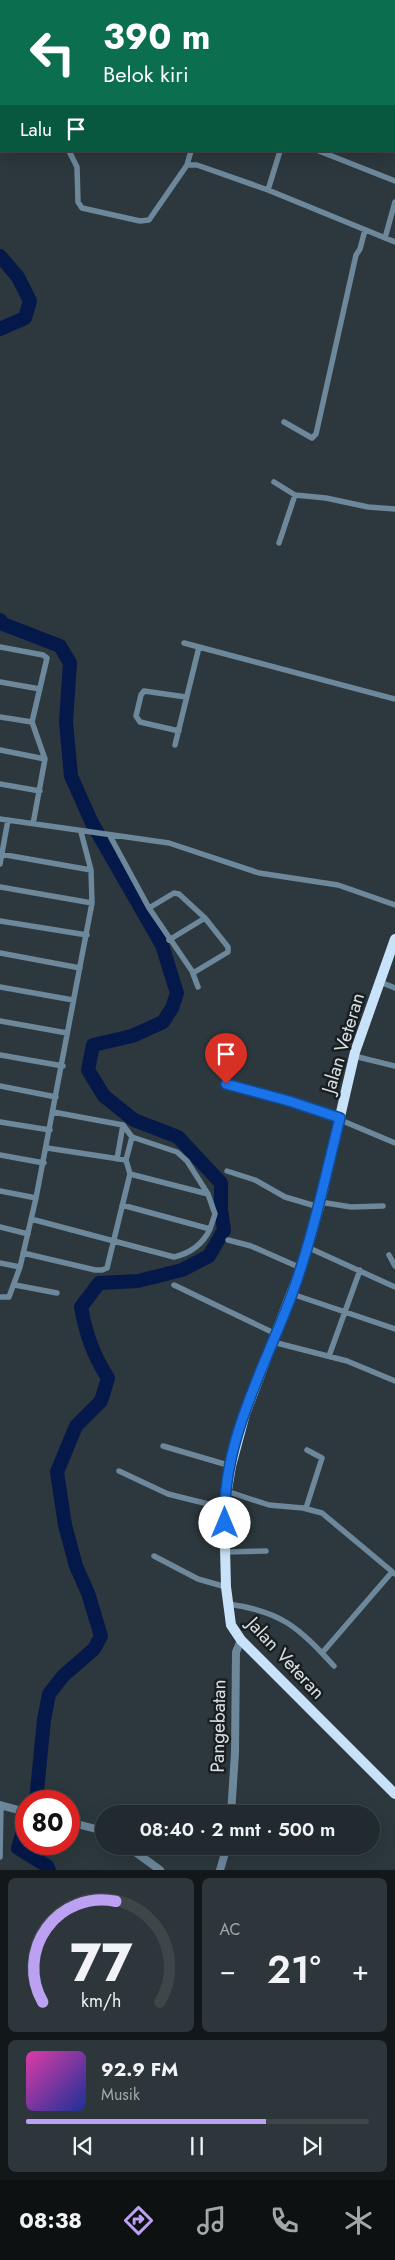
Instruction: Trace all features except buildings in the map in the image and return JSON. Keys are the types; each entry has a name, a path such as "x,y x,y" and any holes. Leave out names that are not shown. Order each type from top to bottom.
{"highway":[{"name":"Jalan Veteran","path":"395,940 354,1056 319,1204 301,1268 245,1414 230,1466 224,1508 226,1587 231,1625 241,1640 395,1794"}],"street":[{"path":"69,152 78,173 78,202 81,206 140,221 152,218 187,165 192,152"},
{"path":"268,190 280,152"},
{"path":"321,152 395,182"},
{"path":"187,165 205,167 268,190 395,242"},
{"path":"385,238 395,202"},
{"path":"284,422 312,438 316,434 345,300 356,255 360,249 365,230"},
{"path":"274,482 295,495 326,498 368,507 395,509"},
{"path":"279,543 295,495"},
{"path":"184,643 395,699"},
{"path":"0,647 45,656 46,665 32,722 45,759 33,824"},
{"path":"175,745 199,647"},
{"path":"0,682 40,690"},
{"path":"179,731 140,722 136,718 141,695 144,691 186,697"},
{"path":"0,716 32,722"},
{"path":"0,750 45,759"},
{"path":"0,784 40,792"},
{"path":"0,819 109,836 169,843 259,873 338,886 395,905"},
{"path":"0,864 8,820"},
{"path":"0,1298 9,1297 15,1285 28,1234 47,1148 63,1066 73,1000 87,935 92,903 91,870 84,832"},
{"path":"109,836 149,908 193,973 198,986"},
{"path":"1,854 91,870"},
{"path":"0,887 92,903"},
{"path":"149,908 177,893 205,918 229,951 193,973"},
{"path":"170,940 205,918"},
{"path":"0,921 87,935"},
{"path":"0,953 80,968"},
{"path":"380,982 395,988"},
{"path":"0,987 73,1000"},
{"path":"0,1021 67,1033"},
{"path":"0,1055 63,1066"},
{"path":"354,1056 395,1066"},
{"path":"226,1084 297,1103 340,1118 395,1143"},
{"path":"0,1086 56,1097"},
{"path":"31,1220 174,1257 184,1254 200,1244 210,1229 215,1214 208,1194 196,1173 177,1152 132,1136 123,1125 53,1112"},
{"path":"0,1122 50,1130"},
{"path":"117,1159 123,1125"},
{"path":"23,1253 102,1270 109,1264 130,1174 126,1160 132,1136"},
{"path":"47,1148 126,1160"},
{"path":"0,1155 44,1163"},
{"path":"227,1171 255,1180 285,1197 319,1204 383,1206"},
{"path":"130,1174 208,1194"},
{"path":"0,1191 36,1198"},
{"path":"122,1205 210,1229"},
{"path":"0,1227 28,1234"},
{"path":"228,1240 251,1246 301,1268"},
{"path":"307,1247 360,1270 395,1288"},
{"path":"389,1255 395,1266"},
{"path":"0,1263 20,1267"},
{"path":"329,1356 360,1270"},
{"path":"15,1285 57,1293"},
{"path":"174,1285 275,1338 347,1361 395,1381"},
{"path":"292,1294 395,1329"},
{"path":"164,1446 230,1466"},
{"path":"306,1508 322,1458 307,1450"},
{"path":"119,1470 168,1494 224,1508"},
{"path":"226,1492 269,1505 306,1508 322,1513 394,1573 322,1653"},
{"path":"226,1552 266,1551"},
{"path":"154,1556 198,1579 226,1587"},
{"path":"228,1604 261,1610 279,1616 322,1653 334,1666"},
{"name":"Pangebatan","path":"232,1805 235,1753 236,1652 241,1640"},
{"path":"0,1857 0,1806 15,1810"},
{"path":"80,1825 95,1829"},
{"path":"139,1855 160,1870"},
{"path":"220,1870 224,1855"}],"waterway":[{"path":"0,256 18,277 30,301 25,318 0,329"},
{"path":"0,620 3,624 60,646 70,663 66,722 71,776 92,823 162,945 177,993 172,1008 163,1022 132,1036 93,1045 88,1070 104,1096 134,1120 178,1137 221,1183 221,1209 224,1230 209,1256 182,1270 138,1281 99,1283 81,1307 91,1344 108,1378 101,1401 76,1426 57,1472 65,1525 76,1566 88,1593 101,1636 94,1649 63,1676 49,1694 44,1720 37,1790"},
{"path":"29,1855 47,1866 49,1870"}],"route":[{"path":"225,1523 224,1508 230,1466 240,1429 301,1268 319,1207 340,1118 289,1101 226,1084"}]}
